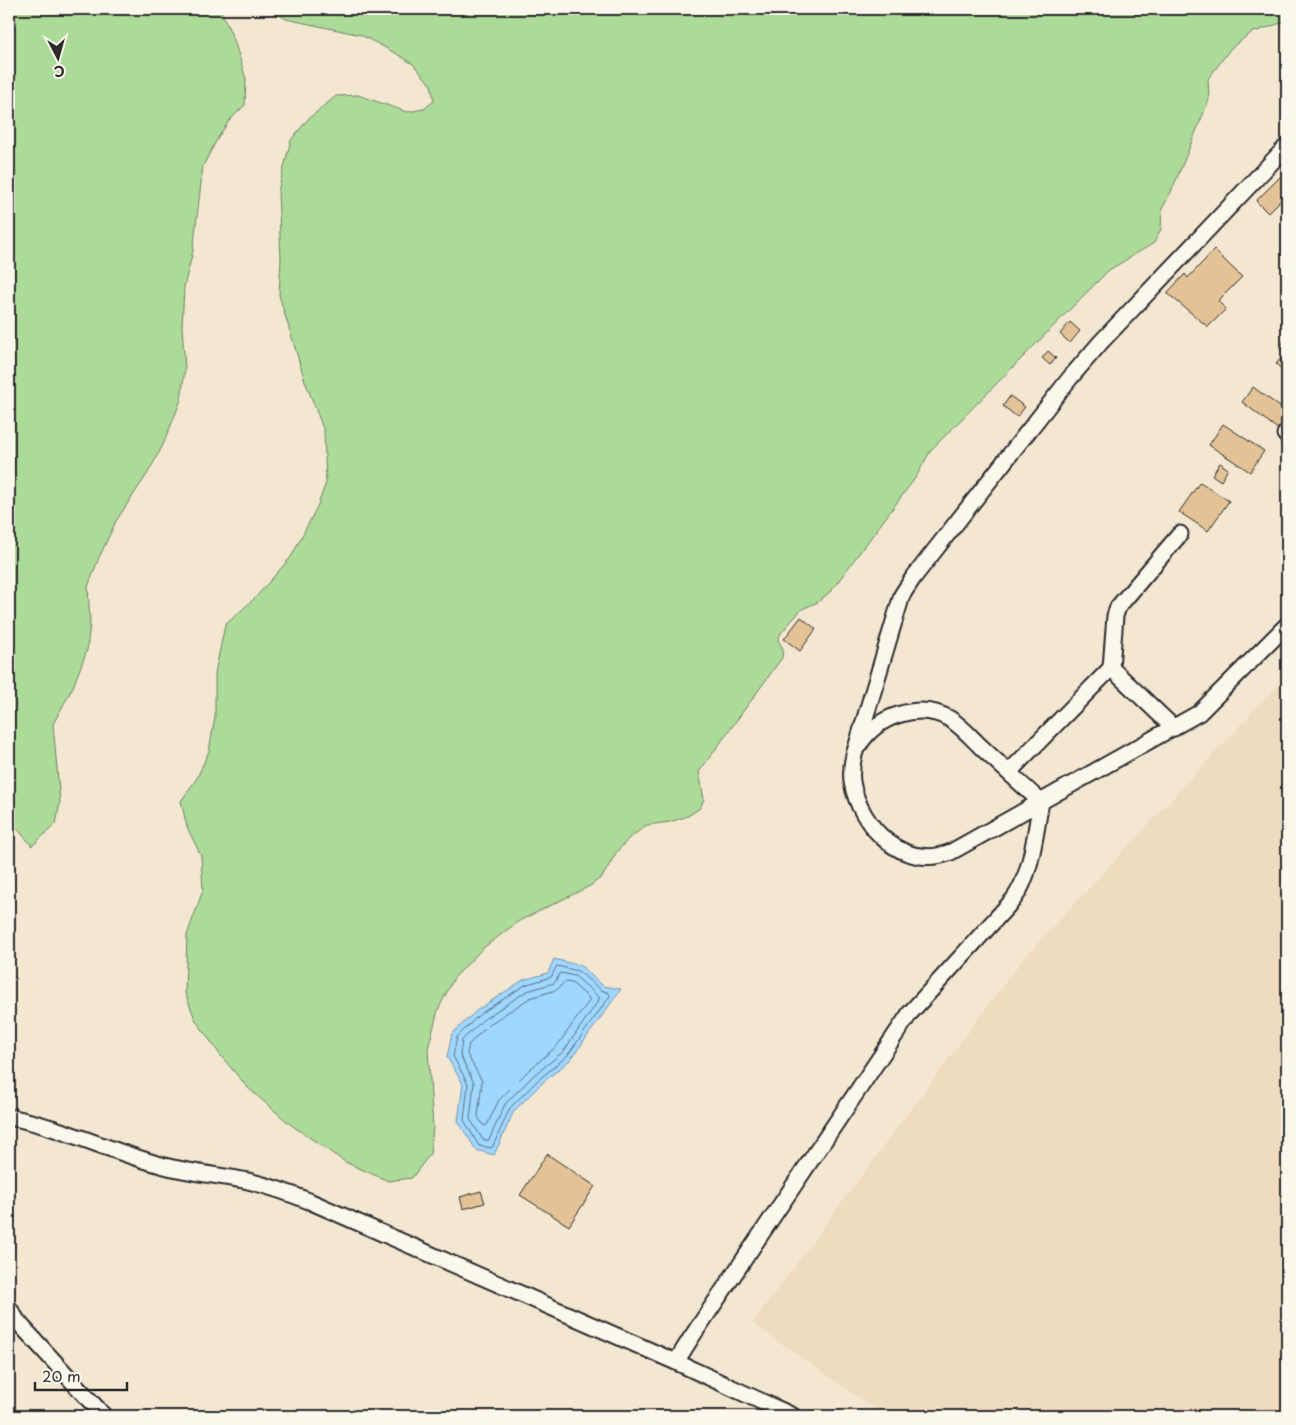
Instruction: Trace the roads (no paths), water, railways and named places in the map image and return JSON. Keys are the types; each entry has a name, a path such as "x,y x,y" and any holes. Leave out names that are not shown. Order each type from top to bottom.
{"lane":[{"path":"1287,146 1154,285 1070,378 913,578 902,595 854,755 852,781 857,799 867,819 880,836 901,850 914,855 939,857 1199,713 1287,625"},
{"path":"1009,772 1112,668 1114,616 1118,607 1180,534"},
{"path":"1112,668 1174,728"},
{"path":"854,755 862,740 879,724 904,713 928,711 952,720 1041,802"},
{"path":"676,1362 910,1012 1021,890 1026,877 1041,802"},
{"path":"9,1117 69,1132 116,1151 163,1166 247,1181 310,1200 676,1362 793,1416"},
{"path":"9,1308 18,1322 104,1416"}],"water":[{"path":"554,959 581,966 603,986 621,989 571,1059 541,1084 514,1111 494,1155 476,1150 458,1121 463,1084 447,1057 452,1034 476,1011 523,980 548,973"}]}
